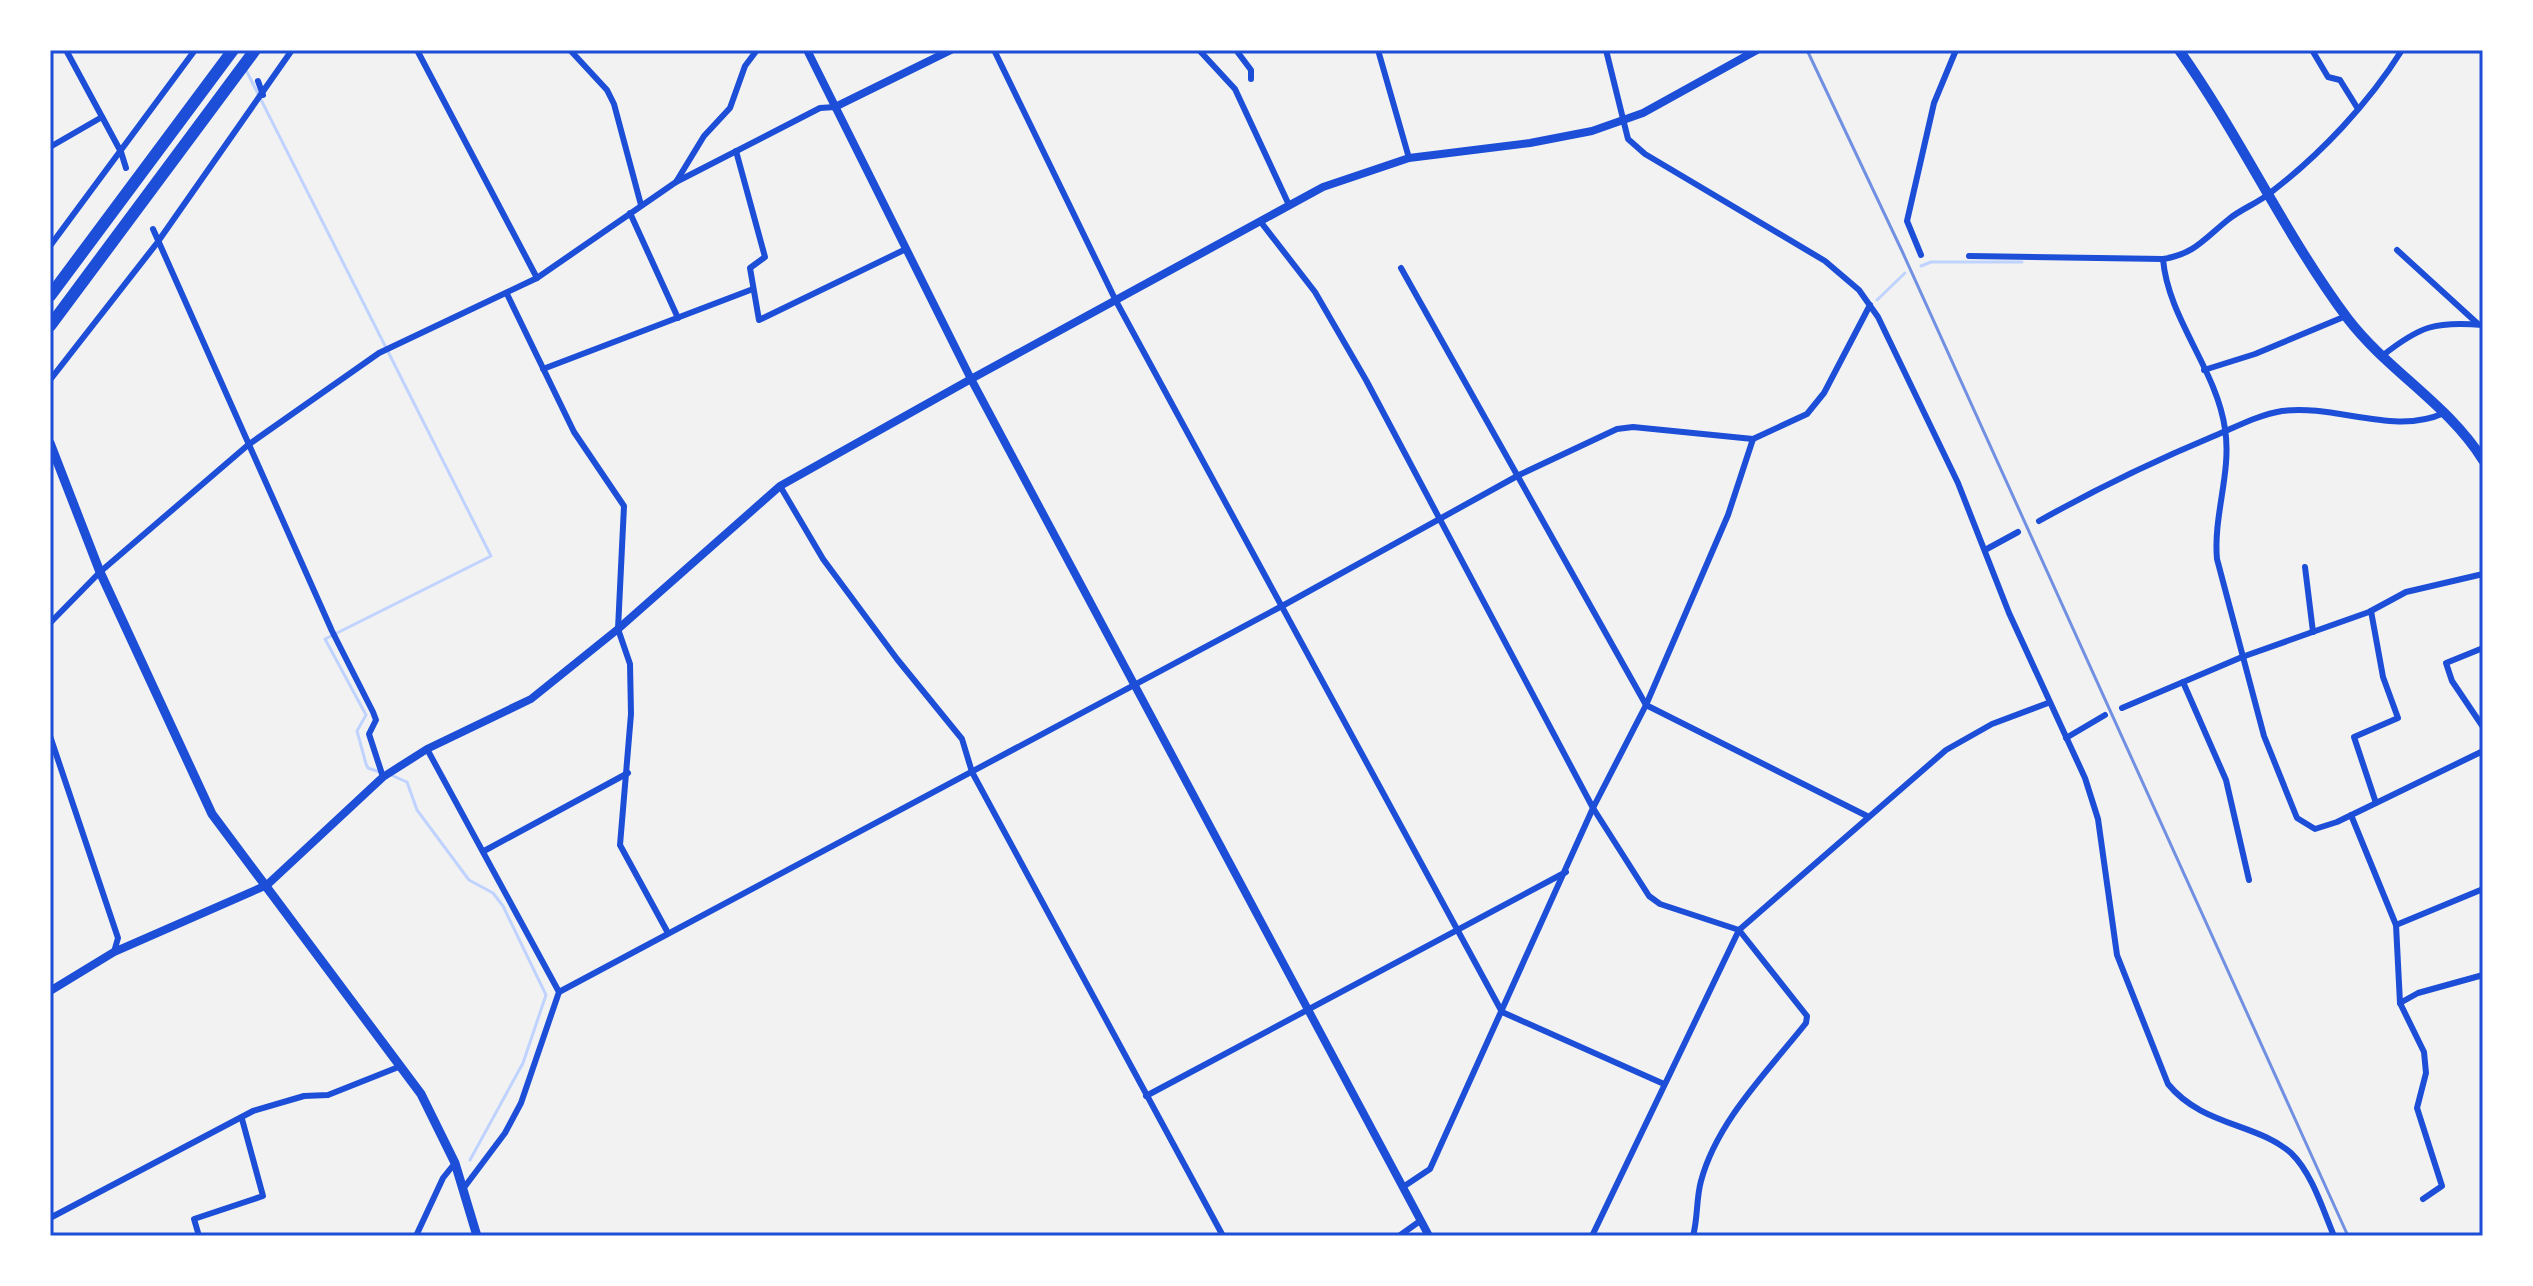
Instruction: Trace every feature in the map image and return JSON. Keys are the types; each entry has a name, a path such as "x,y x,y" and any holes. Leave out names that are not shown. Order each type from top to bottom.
{"highway":[{"path":"50,296 233,50"},
{"path":"50,326 255,50"}],"main road":[{"path":"2179,50 2346,316 2382,356 2445,412 2483,460"},
{"path":"50,443 100,572 212,814 401,1066 435,1118 455,1163 477,1236"}],"street":[{"path":"66,50 121,152 126,168"},
{"path":"50,246 195,50"},
{"path":"50,380 157,243 292,50"},
{"path":"417,50 537,278"},
{"path":"570,50 607,90 614,104 641,205"},
{"path":"676,182 704,136 730,108 745,66 757,50"},
{"path":"807,50 971,379 1429,1236"},
{"path":"50,623 100,572 248,445 379,353 537,278 676,182 820,108 835,107 951,50"},
{"path":"994,50 1116,301 1284,605 1502,1012 1664,1084"},
{"path":"1199,50 1235,89 1289,205"},
{"path":"1236,50 1251,70 1251,79"},
{"path":"1378,50 1409,158"},
{"path":"1606,50 1628,139 1645,154 1825,261 1849,280 1870,305 1958,483 2048,703 2085,778 2098,819 2114,940 2125,982 2168,1084 2179,1098 2195,1108 2291,1153 2305,1171 2334,1236"},
{"path":"50,991 114,952 267,885 383,777 427,749 531,699 618,629 780,486 971,379 1289,205 1353,174 1409,158 1559,139 1623,121 1671,100 1757,50"},
{"path":"1921,255 1907,221 1934,103 1956,50"},
{"path":"2312,50 2328,77 2340,80 2358,109"},
{"path":"1969,256 2163,259 2183,256 2199,248 2228,220 2270,194 2358,109 2402,50"},
{"path":"258,81 263,95"},
{"path":"50,147 102,117"},
{"path":"736,151 765,257 750,268 759,320 906,249"},
{"path":"630,213 678,318"},
{"path":"1260,221 1315,292 1440,517 1593,808 1649,896 1660,904 1739,930 1807,1016 1806,1023 1732,1118 1708,1162 1700,1183 1693,1236"},
{"path":"153,229 248,445 373,712 376,720 369,734 383,777"},
{"path":"2397,250 2480,324"},
{"path":"2163,259 2179,312 2220,405 2226,431 2215,539 2264,736 2297,818 2315,829 2351,815 2483,751"},
{"path":"1401,268 1646,705 1867,816"},
{"path":"543,369 753,289"},
{"path":"507,294 574,432 624,506 618,629 630,664 628,773 620,845 668,933"},
{"path":"463,1189 505,1133 521,1103 559,992 1284,605 1440,517 1519,475 1617,429 1647,428 1753,439 1807,414 1824,393 1870,305"},
{"path":"2204,370 2255,354 2346,316"},
{"path":"2382,356 2426,326 2480,324"},
{"path":"2039,521 2126,474 2281,411 2324,411 2399,422 2421,421 2445,412"},
{"path":"1403,1187 1430,1169 1593,808 1646,705 1728,515 1753,439"},
{"path":"780,486 845,589 962,739 972,772 1223,1236"},
{"path":"1985,550 2018,532"},
{"path":"2305,567 2313,632"},
{"path":"2122,708 2242,657 2371,611 2430,584 2483,574"},
{"path":"2371,611 2383,677 2398,718 2354,737 2376,803"},
{"path":"2483,648 2446,663 2452,681 2483,727"},
{"path":"2183,682 2226,780 2249,880"},
{"path":"1592,1236 1739,930 1946,750 1992,724 2048,703"},
{"path":"2066,738 2105,715"},
{"path":"50,736 118,938 114,952"},
{"path":"427,749 559,992"},
{"path":"484,851 628,773"},
{"path":"2351,815 2396,925 2400,1003 2424,1052 2426,1073 2417,1108 2442,1186 2423,1199"},
{"path":"1146,1096 1566,872"},
{"path":"2396,925 2483,889"},
{"path":"2400,1003 2418,993 2483,975"},
{"path":"50,1218 253,1111 304,1096 328,1095 401,1066"},
{"path":"199,1236 194,1219 263,1196 242,1119"},
{"path":"416,1236 443,1178 455,1163"},
{"path":"1399,1236 1420,1221"}],"waterway":[{"path":"246,70 491,556 325,639 366,715 357,731 366,764 368,768 380,772"},
{"path":"1921,266 1931,262 2022,262"},
{"path":"1877,300 1905,273"},
{"path":"391,775 407,782 417,810 469,880 493,893 503,906 546,995 523,1063 470,1160"}],"railway":[{"path":"1807,50 1902,251 2348,1236"}]}
